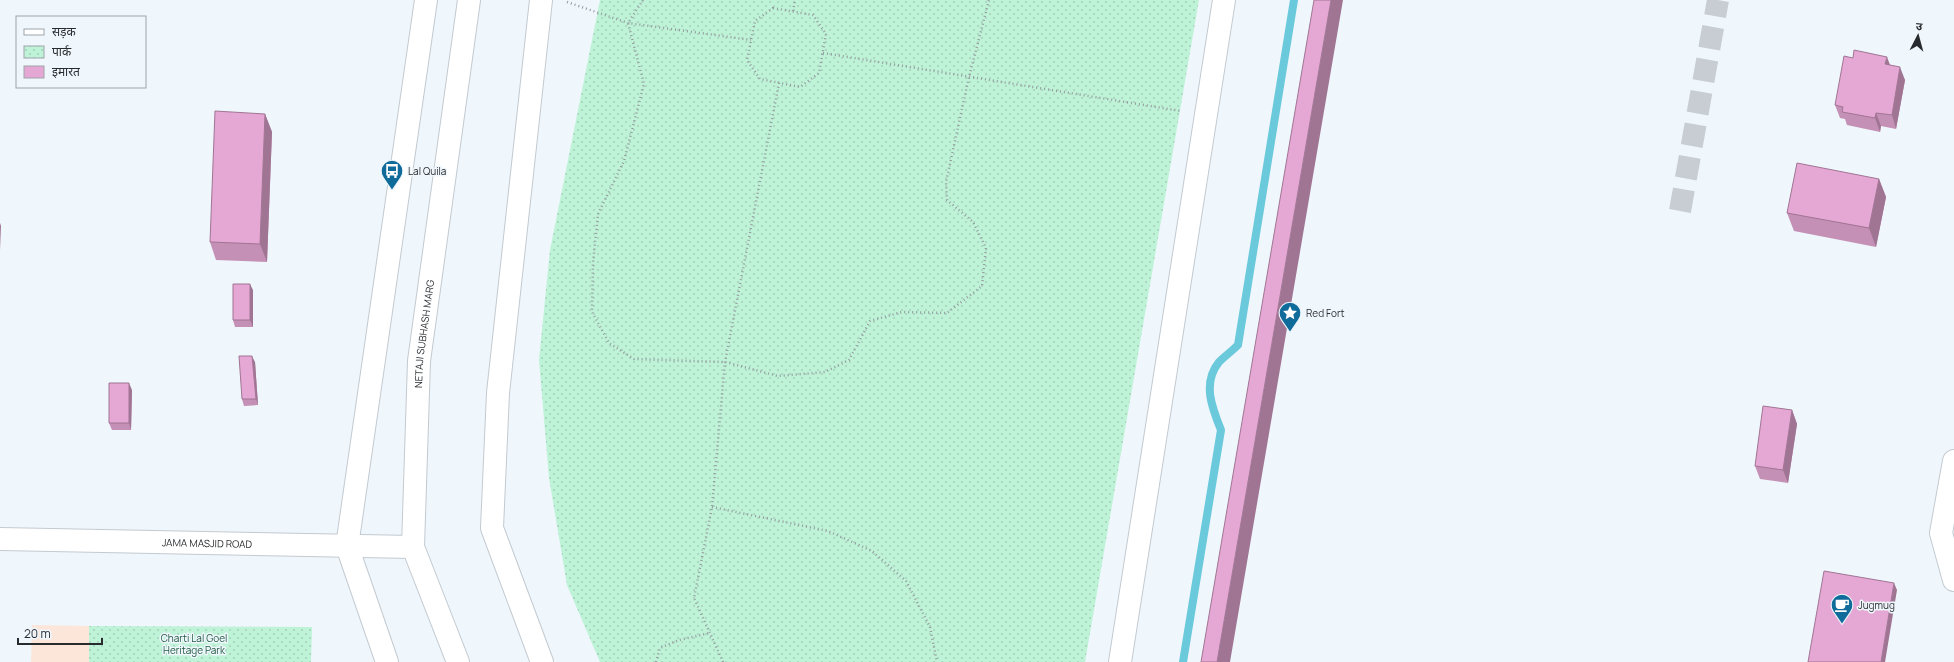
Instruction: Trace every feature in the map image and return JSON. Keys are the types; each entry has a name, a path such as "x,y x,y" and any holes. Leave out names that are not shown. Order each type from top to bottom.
{"street":[{"path":"387,662 347,546 426,0"},
{"name":"NETAJI SUBHASH MARG","path":"458,662 413,548 419,361 469,0"},
{"path":"541,0 498,393 492,528 542,662"},
{"path":"1120,662 1224,0"},
{"path":"1954,461 1941,533 1954,580"},
{"name":"JAMA MASJID ROAD","path":"0,539 413,548"}],"path":[{"path":"561,0 628,22 751,40"},
{"path":"643,0 628,22 644,84 624,161 598,214 593,263 592,312 609,343 634,359 725,362 778,376 825,372 849,360 870,321 902,312 947,313 982,286 986,248 973,222 947,200 946,182 969,77 989,0"},
{"path":"793,11 795,0"},
{"path":"774,8 793,11 813,15 826,34 819,73 800,86 760,79 747,60 755,21 774,8"},
{"path":"822,53 1206,115"},
{"path":"723,662 694,598 712,507 725,362 779,82"},
{"path":"712,507 828,530 872,551 906,581 930,627 937,662"},
{"path":"656,662 660,648 679,640 710,633"}],"shaded area":[{"path":"32,625 89,626 89,662 31,662"}],"green space":[{"path":"600,0 1199,0 1085,662 600,662 567,585 549,478 539,360 550,250"},
{"name":"Charti Lal Goel Heritage Park","path":"89,626 312,627 311,662 89,662"}],"building":[{"path":"1314,0 1331,0 1217,662 1201,662"},
{"path":"1854,50 1887,57 1885,64 1900,67 1892,115 1876,113 1875,118 1842,112 1843,107 1835,105 1844,56 1853,58"},
{"path":"215,111 265,114 260,244 210,242"},
{"path":"1797,163 1879,179 1869,228 1787,213"},
{"path":"233,284 250,284 250,320 233,320"},
{"path":"239,356 252,356 256,399 242,399"},
{"path":"109,383 129,383 129,423 109,423"},
{"path":"1763,406 1792,410 1783,470 1755,466"},
{"path":"1824,571 1894,583 1881,662 1808,662"}],"waterway":[{"path":"1183,662 1221,430 1214,413 1210,396 1211,378 1219,362 1238,345 1294,0"}],"tunnel":[{"path":"1680,211 1718,0"}],"place":[{"name":"Lal Quila","path":"392,190"},
{"name":"Red Fort","path":"1290,332"},
{"name":"Jugmug","path":"1842,624"}]}
